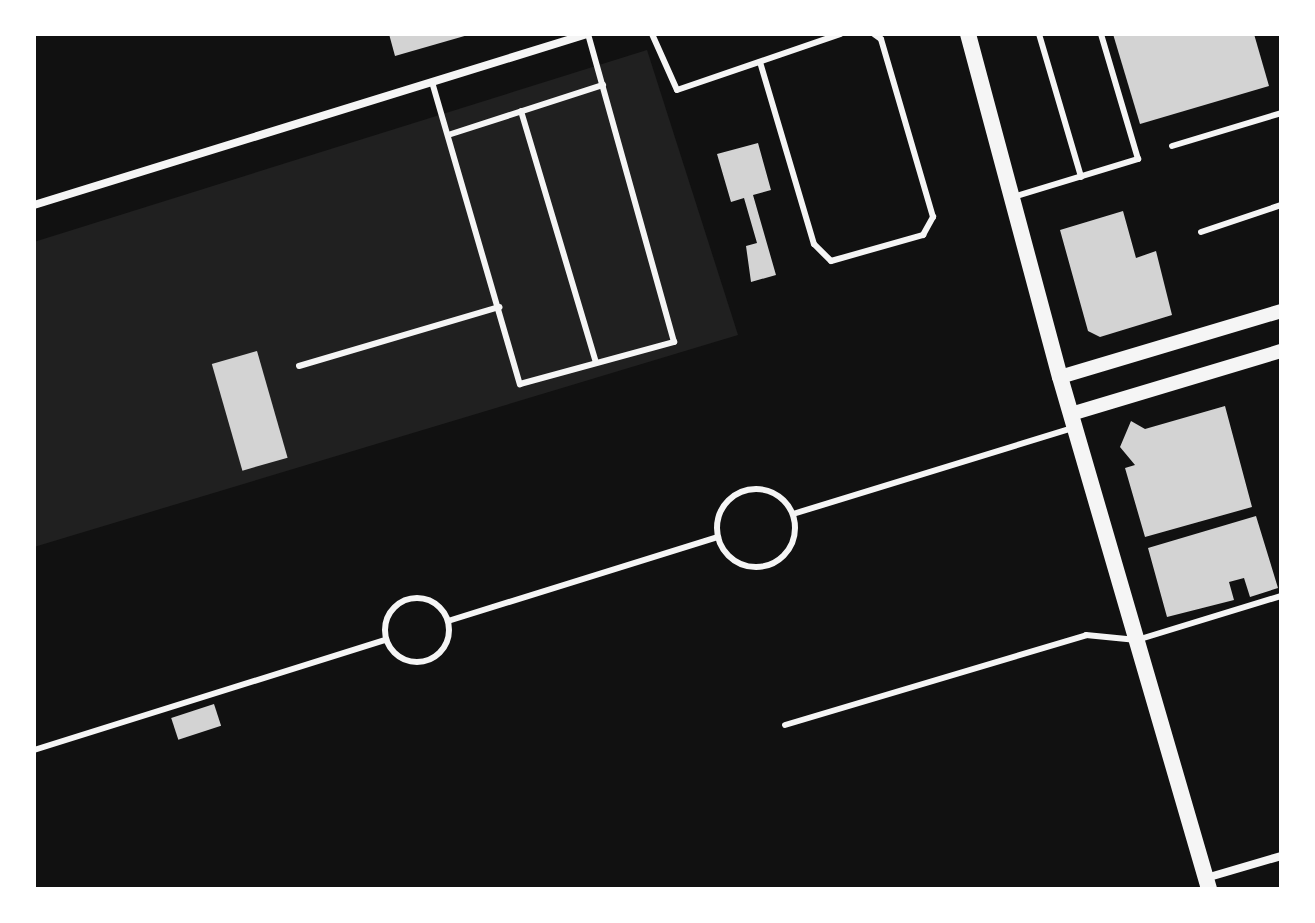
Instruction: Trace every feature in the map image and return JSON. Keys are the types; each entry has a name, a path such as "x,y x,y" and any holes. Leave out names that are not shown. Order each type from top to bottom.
{"main road":[{"path":"968,34 1060,377 1208,884"}],"street":[{"path":"34,205 587,34"},
{"path":"1060,377 1281,311"},
{"path":"1073,420 1281,351"},
{"path":"1208,884 1281,856"}],"lane":[{"path":"432,82 520,384 674,342 587,34"},
{"path":"652,34 677,90 841,34"},
{"path":"760,62 814,244 831,261 923,235 933,217 881,39 874,34"},
{"path":"1039,34 1081,177"},
{"path":"1011,198 1138,159 1101,34"},
{"path":"448,135 603,85"},
{"path":"521,111 596,362"},
{"path":"1172,146 1281,113"},
{"path":"1201,232 1281,205"},
{"path":"299,366 500,307"},
{"path":"793,514 1073,420"},
{"path":"751,489 777,494 793,514 794,539 768,565 755,567 731,558 718,537 721,511 728,501 751,489"},
{"path":"448,621 718,537"},
{"path":"785,725 1086,635 1137,640 1281,596"},
{"path":"407,600 428,600 448,621 447,643 421,662 400,657 386,640 391,611 407,600"},
{"path":"34,750 386,640"}],"shaded area":[{"path":"647,50 738,335 34,547 34,242"}],"building":[{"path":"389,34 468,34 468,35 395,56"},
{"path":"1113,34 1254,34 1269,86 1140,124"},
{"path":"758,143 771,190 753,195 776,275 751,282 746,246 757,243 744,198 731,202 717,154"},
{"path":"1123,211 1136,258 1156,251 1172,315 1100,337 1088,331 1060,230"},
{"path":"257,351 288,458 242,471 212,364"},
{"path":"1225,406 1252,507 1145,537 1125,468 1135,465 1120,447 1131,421 1145,429"},
{"path":"1256,516 1278,588 1250,597 1244,578 1229,582 1234,600 1167,617 1148,548"},
{"path":"214,704 221,726 178,740 171,718"}]}
